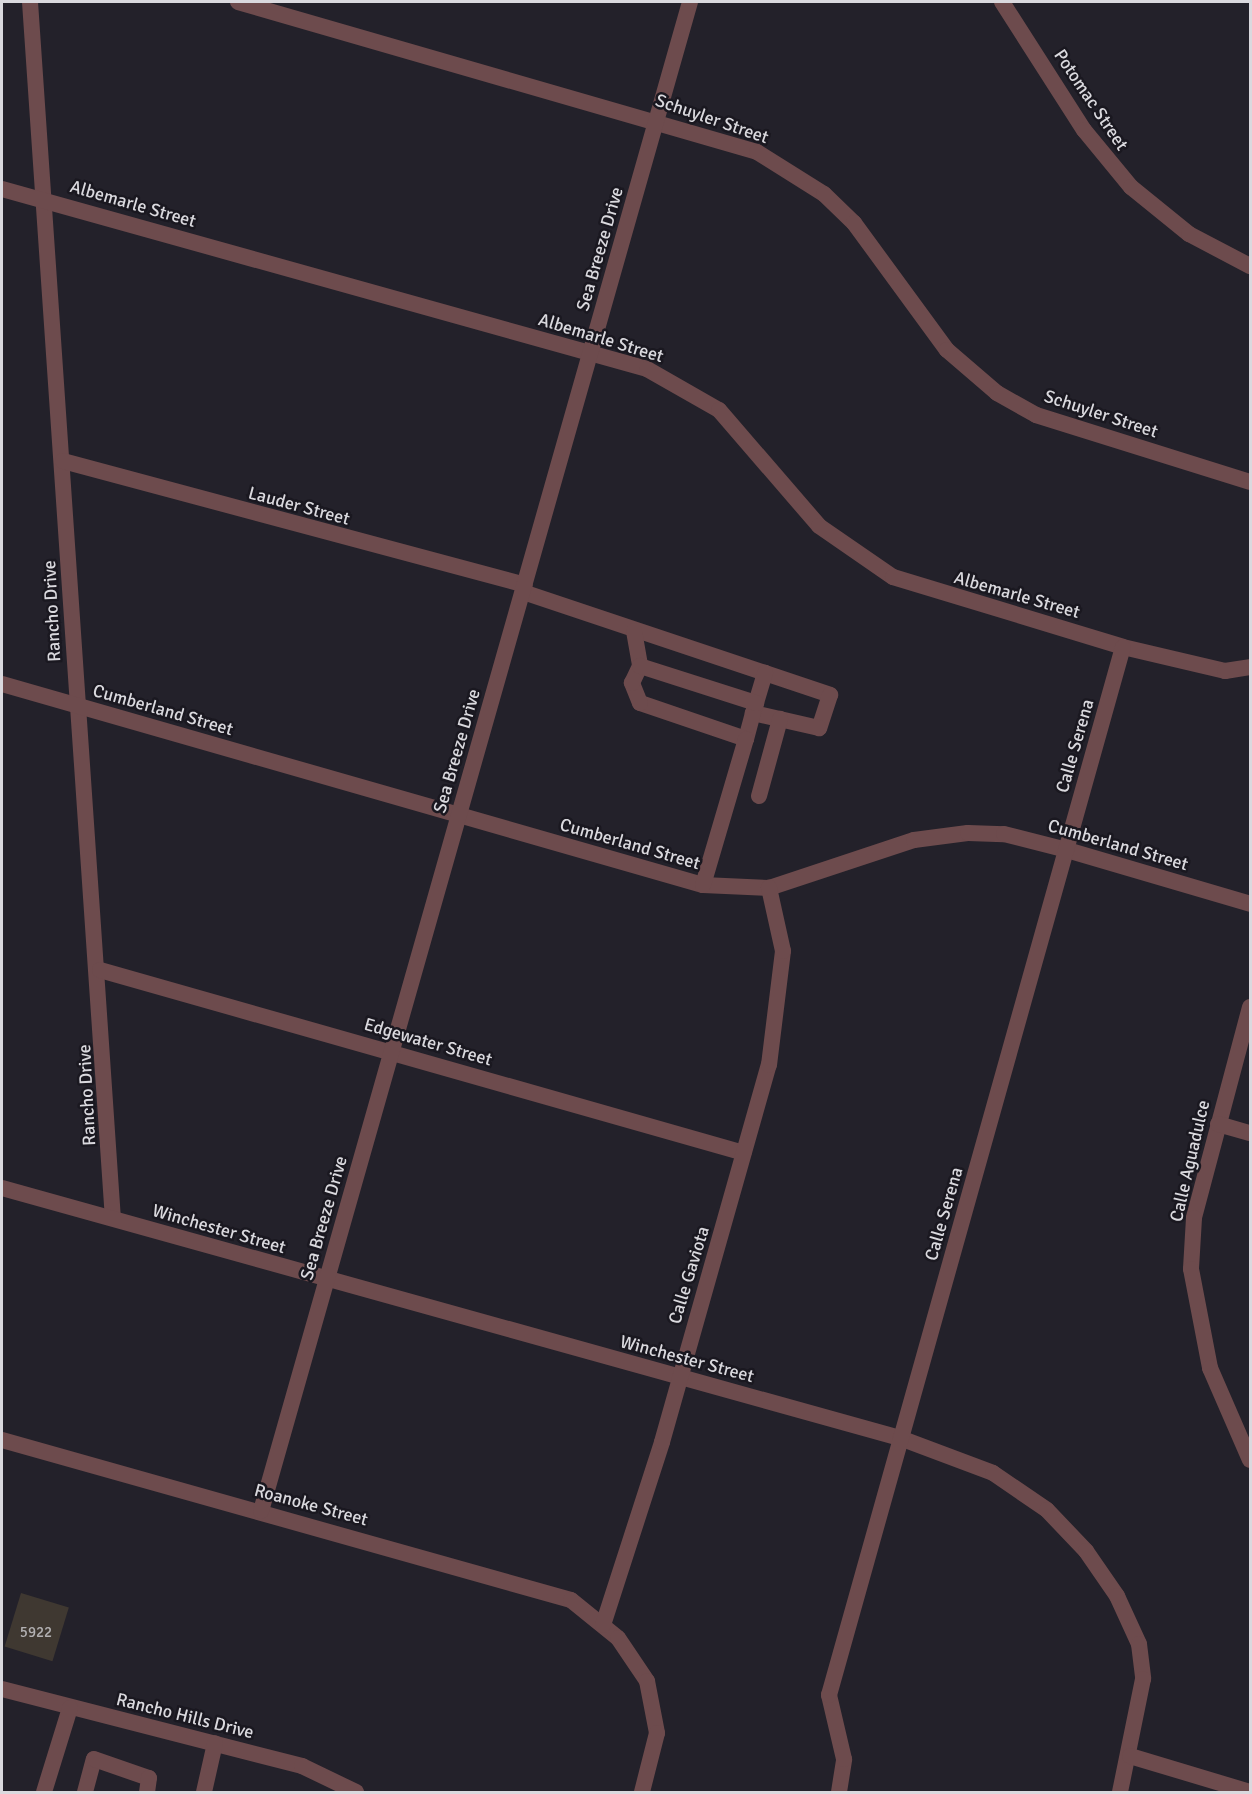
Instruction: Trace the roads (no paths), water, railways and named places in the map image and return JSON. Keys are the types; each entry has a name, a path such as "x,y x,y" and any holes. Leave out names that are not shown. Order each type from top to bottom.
{"street":[{"name":"Rancho Drive","path":"30,2 41,199 63,461 76,705 100,970 113,1218"},
{"name":"Schuyler Street","path":"237,2 287,8 657,119 757,152 824,194 876,250 947,350 997,393 1036,415 1251,482"},
{"name":"Sea Breeze Drive","path":"261,1511 690,2"},
{"name":"Potomac Street","path":"1002,2 1084,130 1131,187 1188,234 1251,266"},
{"name":"Albemarle Street","path":"2,189 647,369 711,403 742,432 819,526 893,577 1123,646 1225,671 1251,667"},
{"name":"Lauder Street","path":"63,461 524,589 634,631 830,695 819,728 780,719"},
{"path":"634,631 640,666 632,683 640,704 746,739"},
{"name":"Calle Serena","path":"839,1792 844,1759 829,1695 1123,646"},
{"path":"640,666 780,719 759,796"},
{"path":"703,885 765,673"},
{"name":"Cumberland Street","path":"2,684 703,885 769,888 914,840 1004,834 1251,904"},
{"name":"Calle Gaviota","path":"603,1625 769,1065 783,951 769,888"},
{"name":"Edgewater Street","path":"100,970 393,1050 744,1153"},
{"name":"Calle Aguadulce","path":"1251,1007 1194,1218 1191,1269 1209,1368 1251,1460"},
{"path":"1218,1124 1251,1133"},
{"name":"Winchester Street","path":"2,1188 900,1438 993,1473 1025,1492 1068,1529 1103,1574 1142,1653 1130,1756 1120,1792"},
{"name":"Roanoke Street","path":"2,1440 572,1600 603,1625"},
{"path":"603,1625 634,1659 653,1698 656,1750 642,1792"},
{"name":"Rancho Hills Drive","path":"2,1689 319,1772 356,1792"},
{"path":"45,1792 70,1708"},
{"path":"204,1792 215,1743"},
{"path":"1130,1756 1251,1792"},
{"path":"85,1792 94,1760 149,1778 147,1792"}]}
